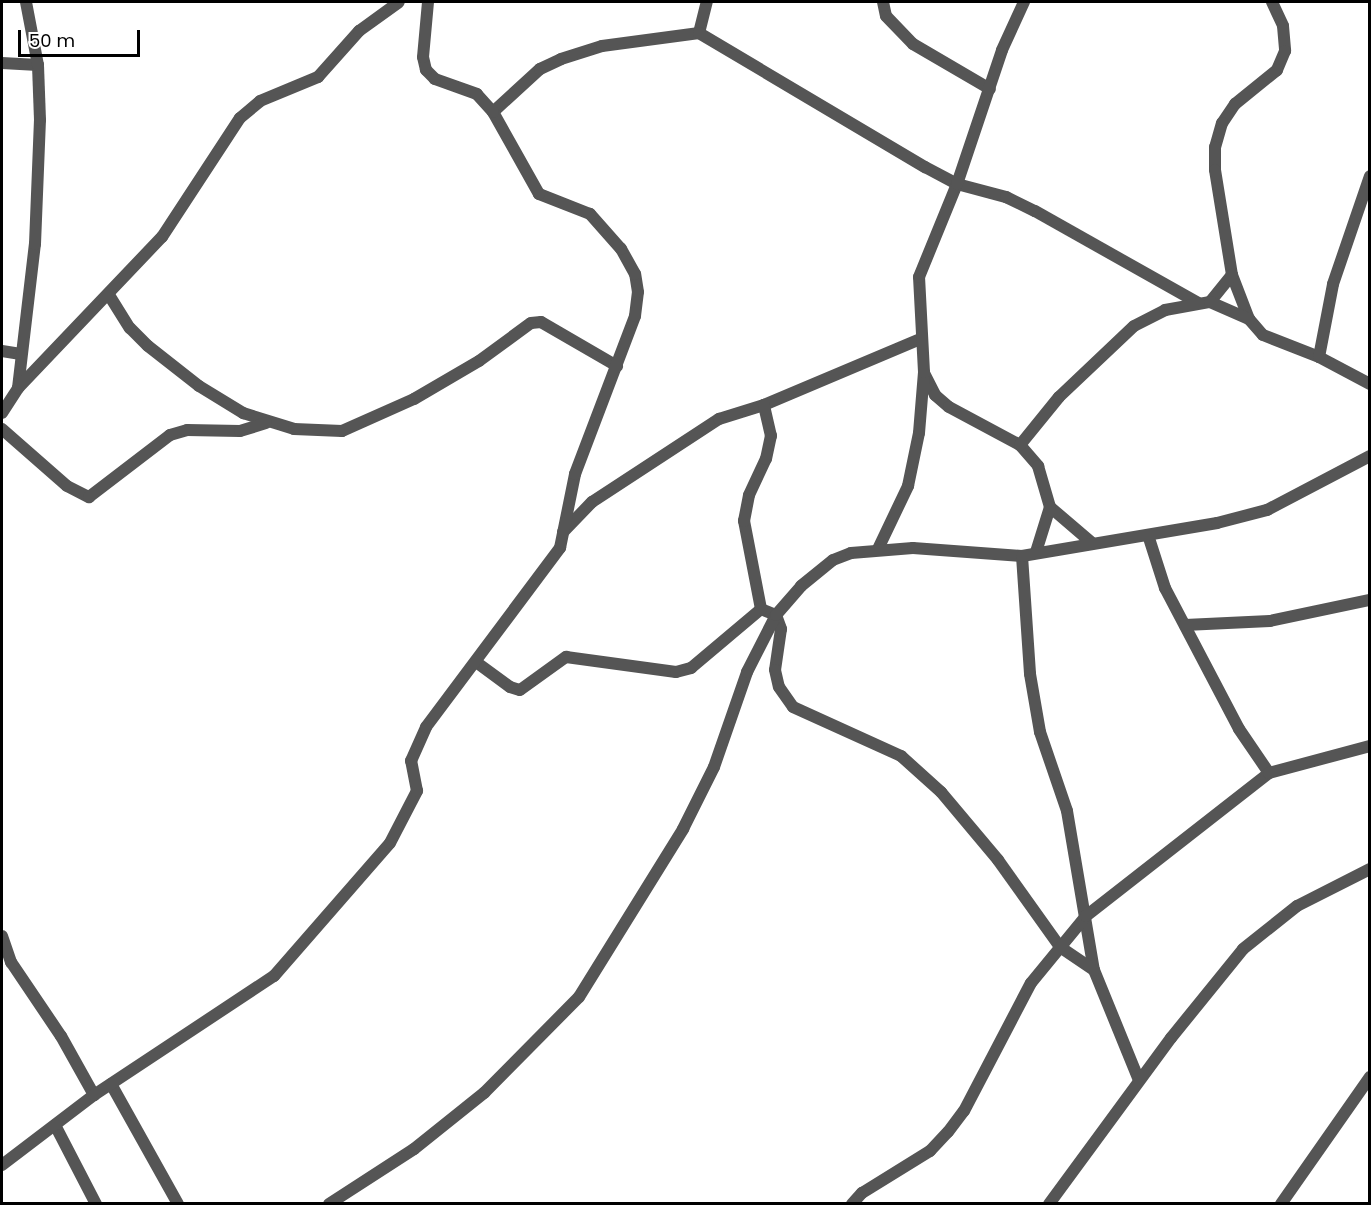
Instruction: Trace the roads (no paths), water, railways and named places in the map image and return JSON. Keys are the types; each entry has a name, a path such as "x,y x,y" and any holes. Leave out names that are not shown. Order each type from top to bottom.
{"street":[{"path":"18,388 38,202 38,65 26,2"},
{"path":"2,413 18,388 162,237 240,118 260,101 318,77 359,31 399,2"},
{"path":"2,1165 94,1095 274,975 390,843 417,791 411,761 416,747 511,610 551,565 560,548 574,474 635,316 638,292 635,274 621,249 590,214 539,194 493,112 477,94 435,79 426,70 423,57 428,2"},
{"path":"699,33 707,2"},
{"path":"883,2 886,16 913,44 990,89"},
{"path":"878,549 898,515 908,486 919,433 924,372 920,339 919,277 957,184 990,89 1024,2"},
{"path":"1272,2 1283,26 1285,51 1276,70 1235,104 1222,123 1215,147 1215,170 1232,275 1249,319 1263,335 1318,357 1370,384"},
{"path":"493,112 540,69 561,59 602,46 658,42 699,33 835,117 957,184 1006,197 1204,302 1249,319"},
{"path":"2,63 38,65"},
{"path":"1318,357 1333,284 1370,176"},
{"path":"1020,445 1059,397 1134,326 1165,310 1204,302 1232,275"},
{"path":"109,295 148,346 223,403 266,423 315,432 342,431 448,381 531,322 541,322 617,366"},
{"path":"562,532 592,502 647,462 719,418 764,405 920,339"},
{"path":"2,351 21,354"},
{"path":"924,372 935,395 950,406 1020,445 1038,466 1050,507 1091,542"},
{"path":"761,609 744,521 749,495 766,459 771,436 764,405"},
{"path":"2,429 67,486 89,497 170,435 187,430 240,431 266,423"},
{"path":"329,1203 414,1149 484,1093 579,997 683,829 714,767 747,672 776,615 801,585 833,560 851,553 878,549 977,550 1022,556 1091,542 1148,535 1267,510 1370,456"},
{"path":"1036,552 1050,507"},
{"path":"1148,535 1165,588 1239,729 1269,773"},
{"path":"1022,556 1030,674 1040,732 1067,811 1094,970 1139,1080"},
{"path":"1185,625 1270,621 1370,600"},
{"path":"761,609 776,615 781,629 775,670 780,687 793,707 901,756 941,792 984,842 1060,947 1094,970"},
{"path":"476,662 510,687 520,690 566,657 676,672 691,668 761,609"},
{"path":"852,1203 862,1193 930,1151 948,1132 964,1111 1030,983 1086,916 1269,773 1370,746"},
{"path":"1049,1203 1139,1080 1243,949 1297,906 1370,869"},
{"path":"2,936 11,962 61,1036 94,1095"},
{"path":"1281,1203 1370,1077"},
{"path":"111,1084 178,1203"},
{"path":"55,1125 96,1203"}]}
